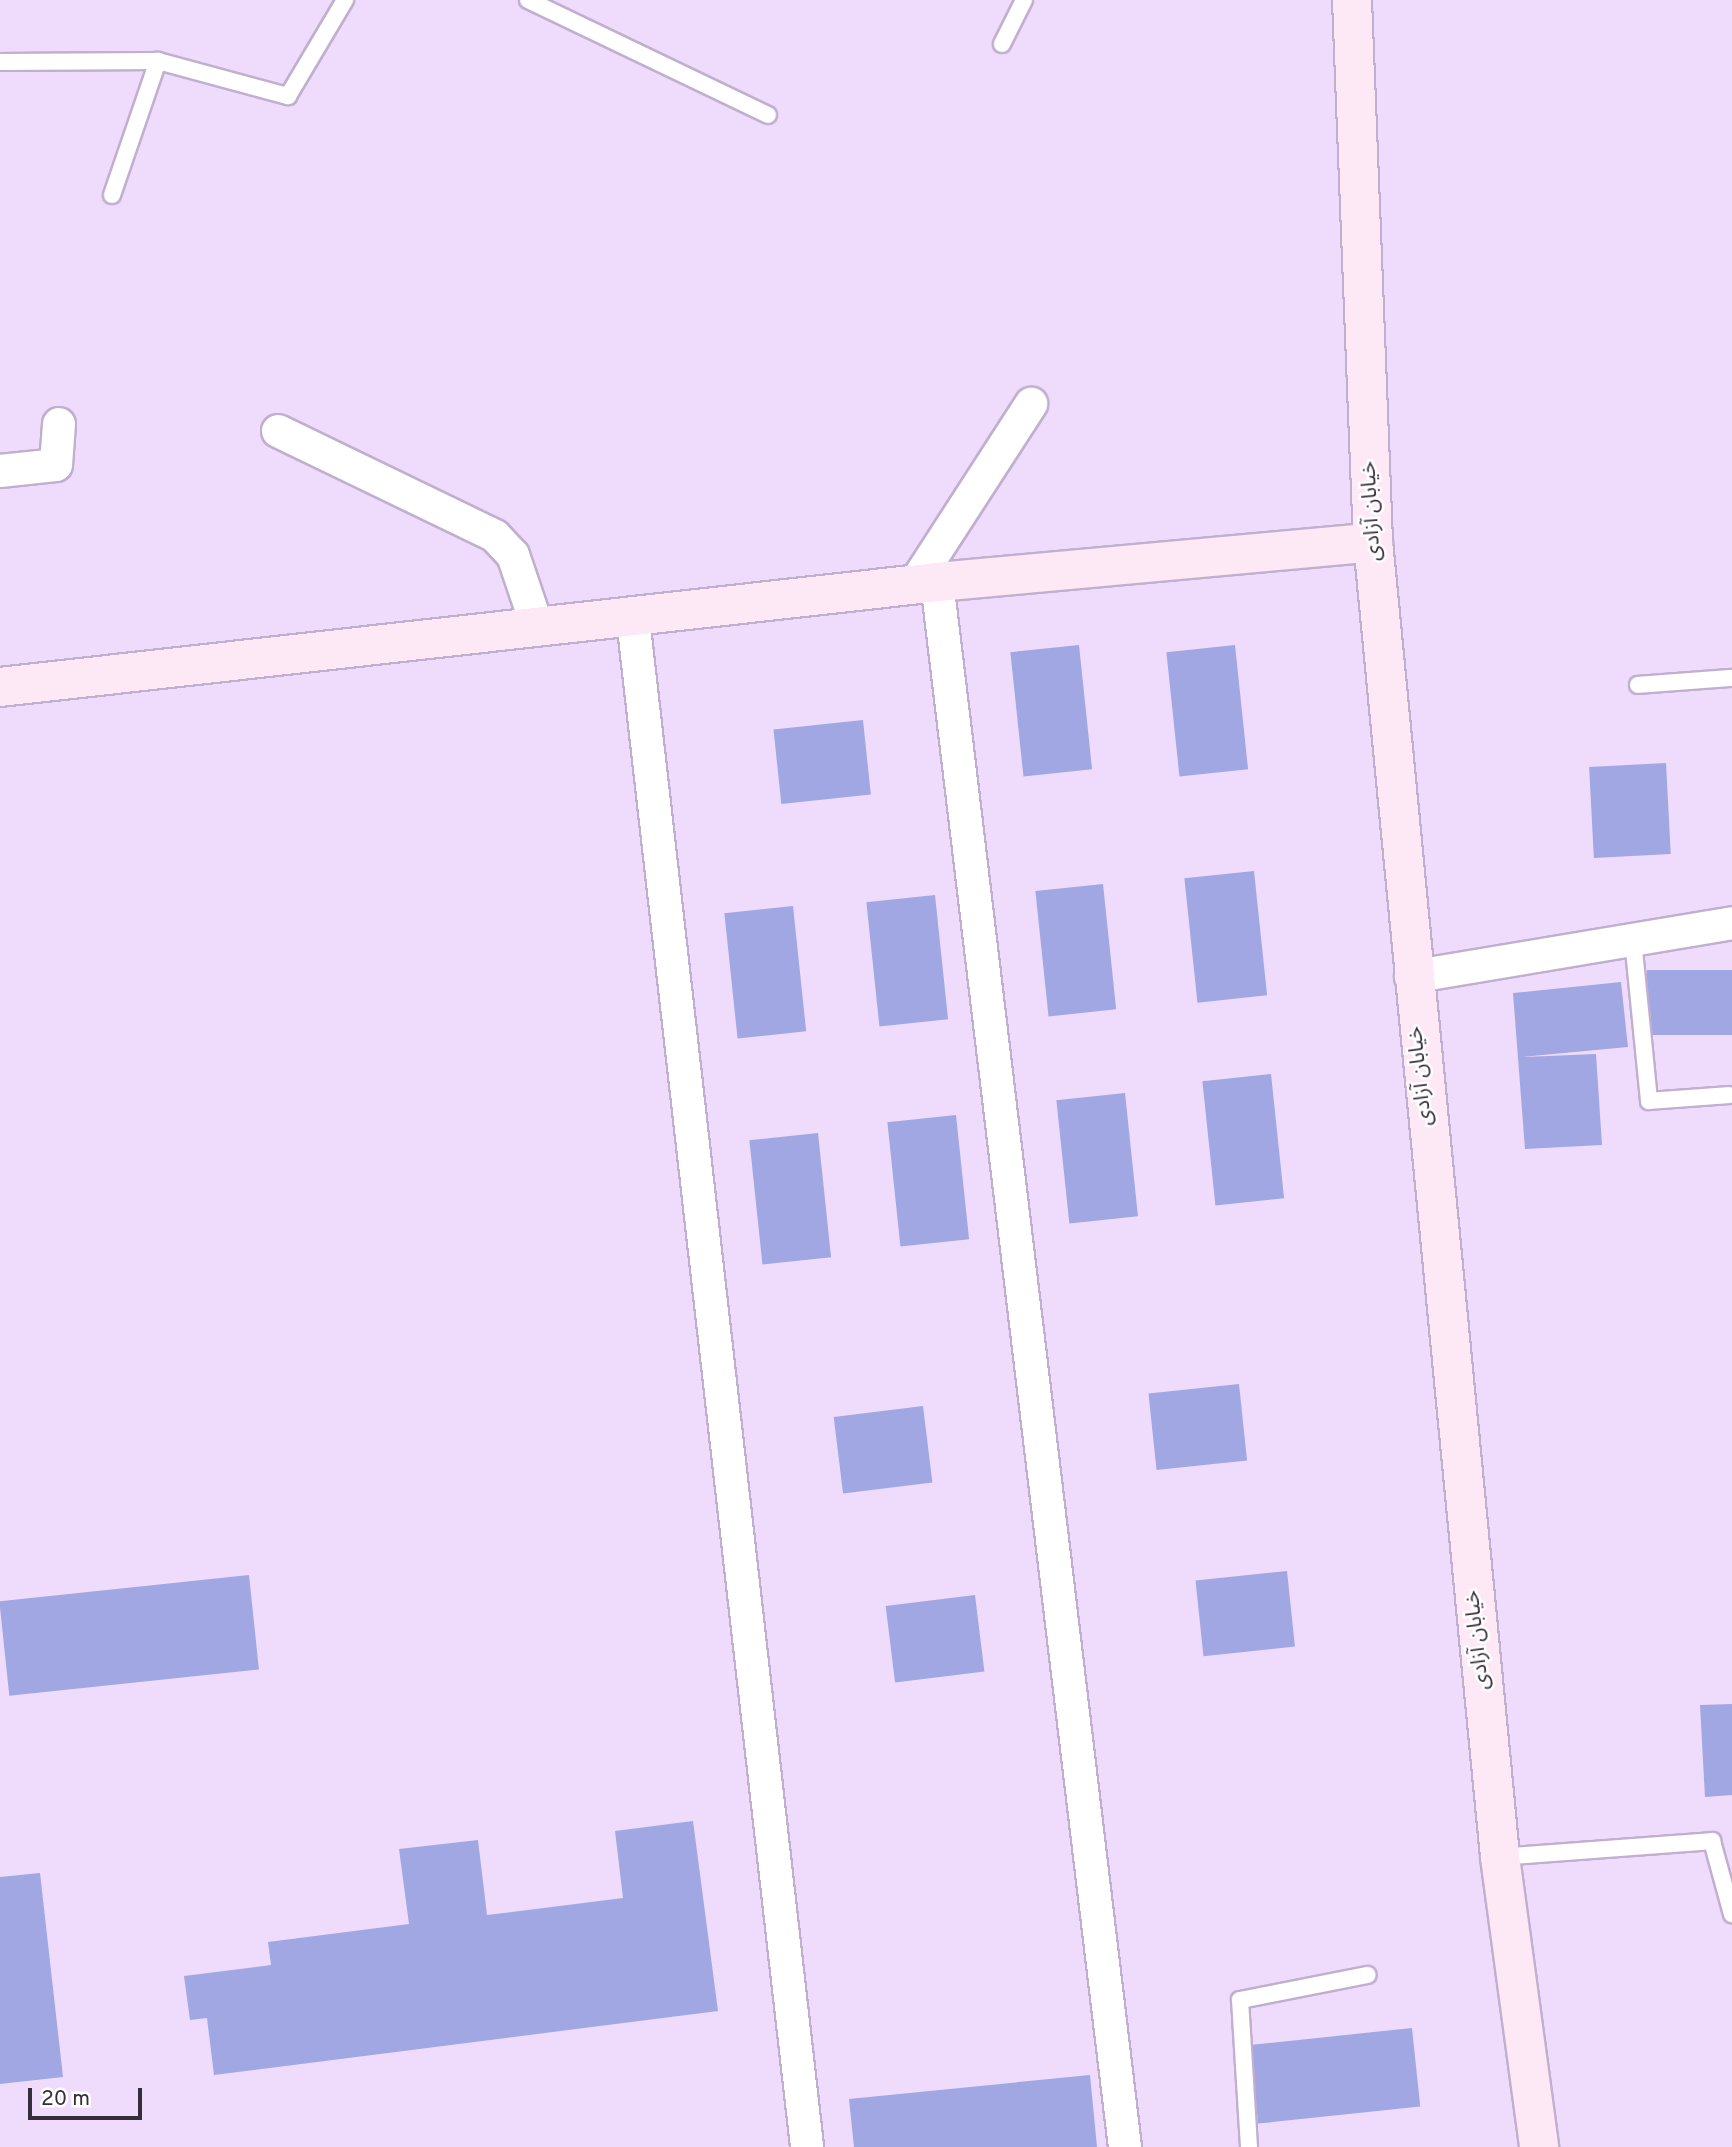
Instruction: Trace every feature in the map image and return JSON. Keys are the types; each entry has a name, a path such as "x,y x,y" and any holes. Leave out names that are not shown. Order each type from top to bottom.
{"street":[{"name":"خیابان آزادی","path":"1352,0 1373,541 1411,977 1500,1857 1539,2147"},
{"path":"1031,404 925,583 1125,2147"},
{"path":"0,471 56,465 60,424"},
{"path":"278,430 495,536 513,555 538,629"},
{"path":"0,687 633,619 925,583 1373,541"},
{"path":"633,619 807,2147"},
{"path":"1411,977 1732,923"}],"lane":[{"path":"0,62 158,61 288,96 345,0"},
{"path":"528,0 768,115"},
{"path":"1002,44 1024,0"},
{"path":"112,195 158,61"},
{"path":"1638,685 1732,678"},
{"path":"1633,940 1649,1101 1729,1095"},
{"path":"1500,1857 1712,1841 1732,1914"},
{"path":"1249,2147 1240,2000 1368,1975"}],"building":[{"path":"1079,645 1092,769 1023,777 1010,652"},
{"path":"1235,645 1248,769 1179,777 1166,652"},
{"path":"863,720 871,795 781,804 773,729"},
{"path":"1666,763 1671,854 1594,858 1589,767"},
{"path":"1254,871 1267,995 1197,1003 1184,878"},
{"path":"1103,884 1116,1009 1049,1016 1035,891"},
{"path":"935,895 948,1019 879,1027 866,902"},
{"path":"793,906 806,1031 738,1039 724,913"},
{"path":"1647,970 1732,970 1732,1035 1647,1035"},
{"path":"1621,982 1628,1047 1522,1057 1596,1054 1602,1145 1525,1149 1513,993"},
{"path":"1271,1074 1284,1198 1215,1206 1202,1081"},
{"path":"1125,1093 1138,1216 1069,1224 1056,1100"},
{"path":"956,1115 969,1239 900,1247 887,1122"},
{"path":"818,1133 831,1257 762,1265 749,1140"},
{"path":"1239,1384 1247,1461 1157,1470 1148,1394"},
{"path":"923,1406 932,1482 843,1493 834,1417"},
{"path":"1287,1571 1295,1647 1203,1656 1196,1581"},
{"path":"249,1575 259,1669 9,1696 0,1601"},
{"path":"975,1595 984,1671 895,1682 886,1606"},
{"path":"1732,1704 1732,1795 1705,1797 1700,1705"},
{"path":"693,1821 718,2011 214,2075 207,2018 190,2020 184,1976 271,1965 268,1942 409,1924 399,1849 478,1840 487,1915 623,1898 615,1831"},
{"path":"40,1873 63,2077 0,2084 0,1877"},
{"path":"1412,2028 1420,2107 1258,2124 1250,2045"},
{"path":"1090,2075 1097,2147 854,2147 849,2099"}]}
